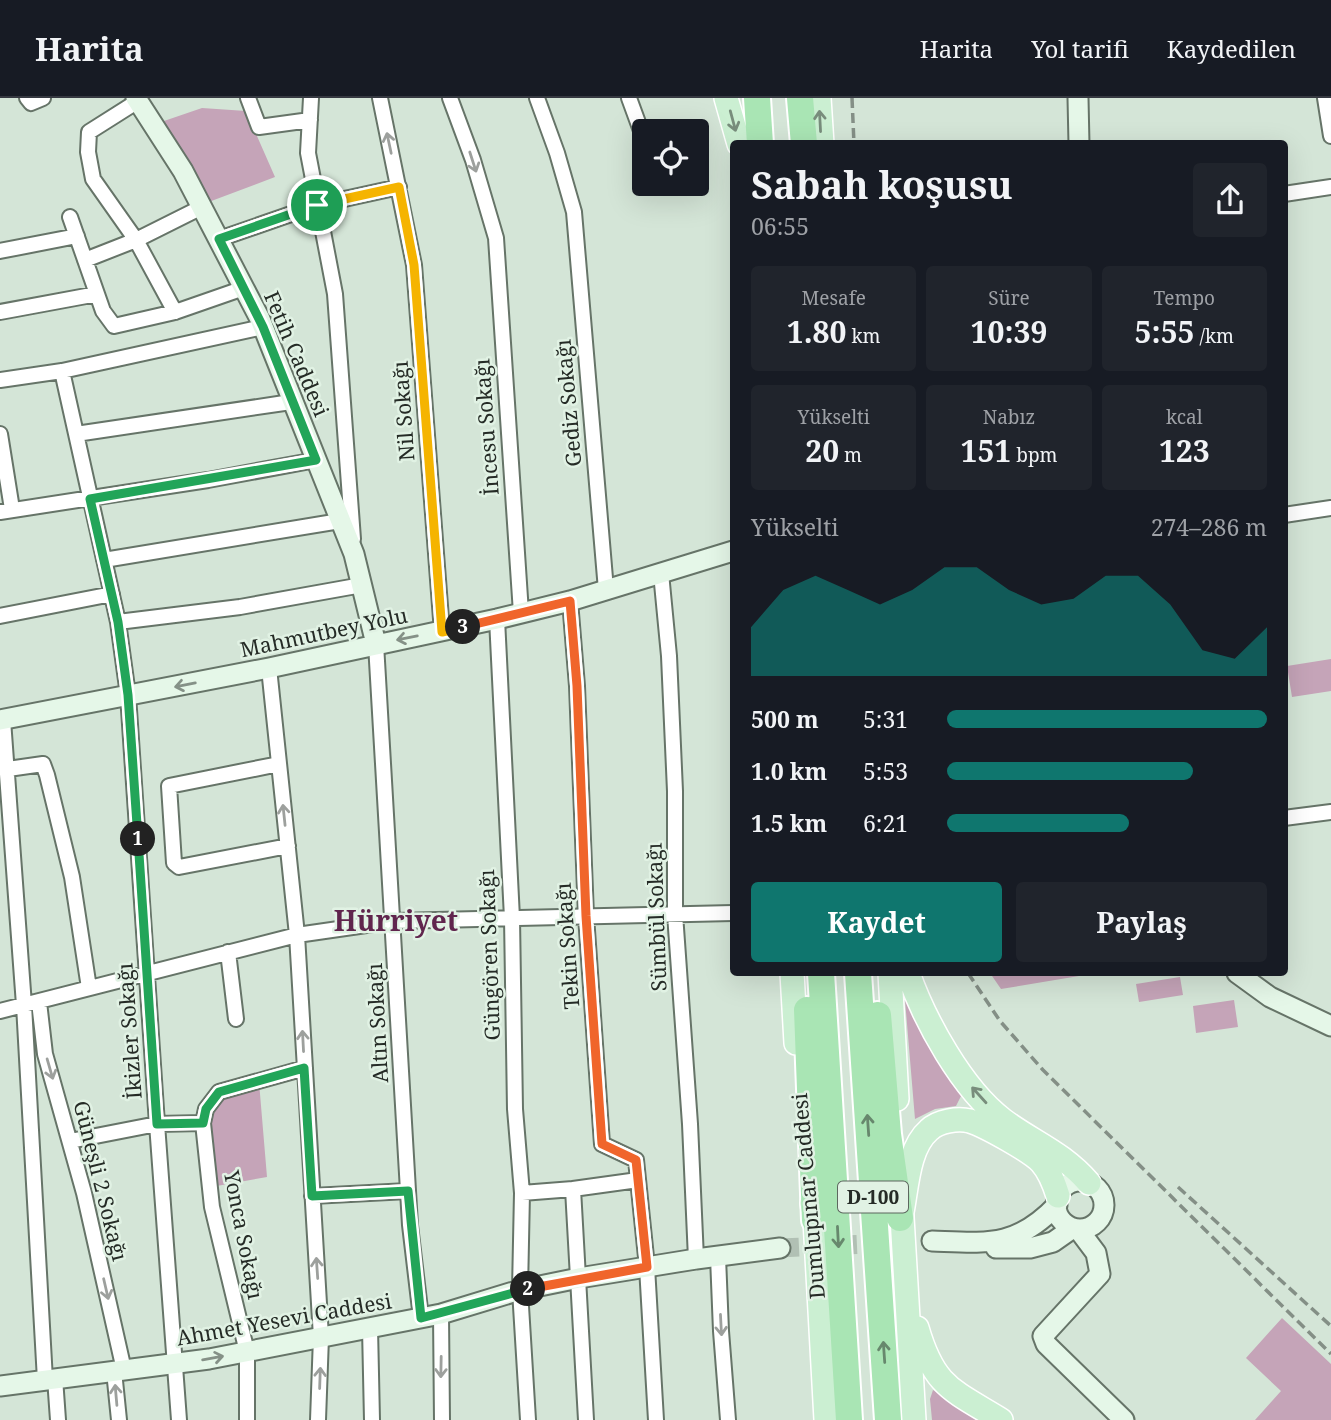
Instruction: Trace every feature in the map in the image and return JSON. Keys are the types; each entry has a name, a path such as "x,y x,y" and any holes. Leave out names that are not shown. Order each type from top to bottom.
{"highway":[{"path":"757,98 760,140"},
{"path":"800,98 804,140"},
{"path":"806,976 815,1220"},
{"name":"D-100","path":"821,976 849,1420"},
{"name":"D-100","path":"858,976 888,1420"},
{"path":"875,976 888,1134 900,1218"}],"main road":[{"path":"726,98 738,140"},
{"path":"819,98 822,140"},
{"name":"Dumlupınar Caddesi","path":"792,976 804,1145 815,1220 826,1420"},
{"path":"890,976 901,1165 900,1218 914,1420"},
{"path":"909,976 917,998 942,1046 975,1091 1002,1119 1073,1165 1088,1183"},
{"path":"900,1218 916,1149 930,1128 951,1121 971,1121 1040,1161 1052,1176 1057,1200"},
{"path":"904,1282 924,1353 938,1379 1001,1420"}],"street":[{"path":"27,98 31,103 43,98"},
{"path":"248,98 259,127 310,120"},
{"path":"311,98 308,153 335,294 354,554"},
{"name":"Nil Sokağı","path":"380,98 414,265 442,632"},
{"name":"İncesu Sokağı","path":"450,98 473,160 496,238 521,613"},
{"name":"Gediz Sokağı","path":"537,98 558,153 573,212 606,590"},
{"path":"629,98 637,119"},
{"path":"1078,98 1079,140"},
{"path":"1325,98 1331,135"},
{"path":"137,99 89,132 88,152 93,178 136,240 175,312"},
{"name":"Fetih Caddesi","path":"137,99 183,171 263,327 354,554 376,644"},
{"path":"219,239 317,205 399,187"},
{"path":"1288,193 1331,187"},
{"path":"85,260 136,240 202,207"},
{"path":"70,217 103,311 114,326 175,312 244,288"},
{"path":"0,251 77,236"},
{"path":"0,312 97,294"},
{"path":"0,380 62,371 263,327"},
{"name":"İkizler Sokağı","path":"62,371 118,622 128,695 179,1420"},
{"path":"76,434 291,402"},
{"path":"0,434 6,511 316,460"},
{"path":"1288,513 1331,508"},
{"path":"104,560 340,521"},
{"name":"Mahmutbey Yolu","path":"1,720 442,632 570,601 730,552"},
{"name":"Sümbül Sokağı","path":"661,573 669,656 675,791 675,914 690,1124 696,1259"},
{"path":"118,622 240,607 362,585"},
{"path":"0,616 112,594"},
{"name":"Tekin Sokağı","path":"570,601 577,686 586,916 602,1144 636,1160 647,1267 656,1420"},
{"name":"Güngören Sokağı","path":"497,619 512,918 515,1109 522,1193 520,1290 528,1420"},
{"name":"Altın Sokağı","path":"376,644 408,1191 421,1318"},
{"path":"269,668 296,935 321,1337 318,1420"},
{"path":"1,720 32,1003 50,1379 58,1420"},
{"path":"8,769 43,764 72,877 89,988"},
{"path":"279,764 169,786 174,863 179,867 288,846"},
{"path":"1288,817 1331,812"},
{"path":"0,1011 296,935 394,921 730,913"},
{"path":"228,952 236,1019"},
{"path":"1241,976 1270,997 1331,1026"},
{"name":"Güneşli 2 Sokağı","path":"32,1003 71,1141 119,1370 119,1420"},
{"path":"71,1141 157,1124 203,1123 206,1109 219,1092 304,1068"},
{"name":"Yonca Sokağı","path":"203,1123 212,1207 247,1352 247,1420"},
{"path":"522,1193 638,1181"},
{"path":"932,1241 1006,1240 1043,1220 1067,1185 1081,1181 1100,1193 1104,1208 1097,1221 1091,1226 1075,1228 1053,1242 1030,1248 999,1249 975,1242"},
{"path":"573,1189 586,1420"},
{"path":"312,1196 408,1191"},
{"path":"1057,1200 1060,1217 1075,1228 1096,1252 1100,1274 1043,1336 1046,1344 1124,1420"},
{"name":"Ahmet Yesevi Caddesi","path":"0,1386 247,1352 441,1314 520,1290 579,1278 780,1248"},
{"path":"718,1257 728,1420"},
{"path":"441,1314 442,1420"},
{"path":"370,1328 372,1420"}],"shaded area":[{"path":"202,108 246,111 275,177 206,203 164,121"},
{"path":"1331,659 1331,691 1292,697 1288,666"},
{"path":"992,976 1079,976 1001,989"},
{"path":"1180,977 1183,995 1139,1002 1136,984"},
{"path":"905,1000 928,1044 962,1094 956,1106 935,1109 915,1119"},
{"path":"1234,1000 1238,1027 1196,1033 1193,1006"},
{"path":"259,1082 267,1177 211,1187 207,1109 220,1092"},
{"path":"1282,1318 1331,1364 1331,1420 1255,1420 1281,1391 1246,1358"},
{"path":"933,1390 979,1420 932,1420 930,1399"}],"tunnel":[{"path":"780,1248 932,1241"}],"railway":[{"path":"852,98 854,140"},
{"path":"970,976 1000,1021 1043,1070 1331,1354"},
{"path":"1178,1187 1331,1326"}],"district":[{"name":"Hürriyet","path":"396,921"}],"route":[{"path":"399,187 414,265 442,632 570,601 577,686 586,916 602,1144 636,1160 647,1267 520,1290 421,1318 408,1191 312,1196 304,1068 219,1092 206,1109 203,1123 157,1124 128,695 118,622 90,499 316,460 263,327 219,239 317,205 399,187"}]}
